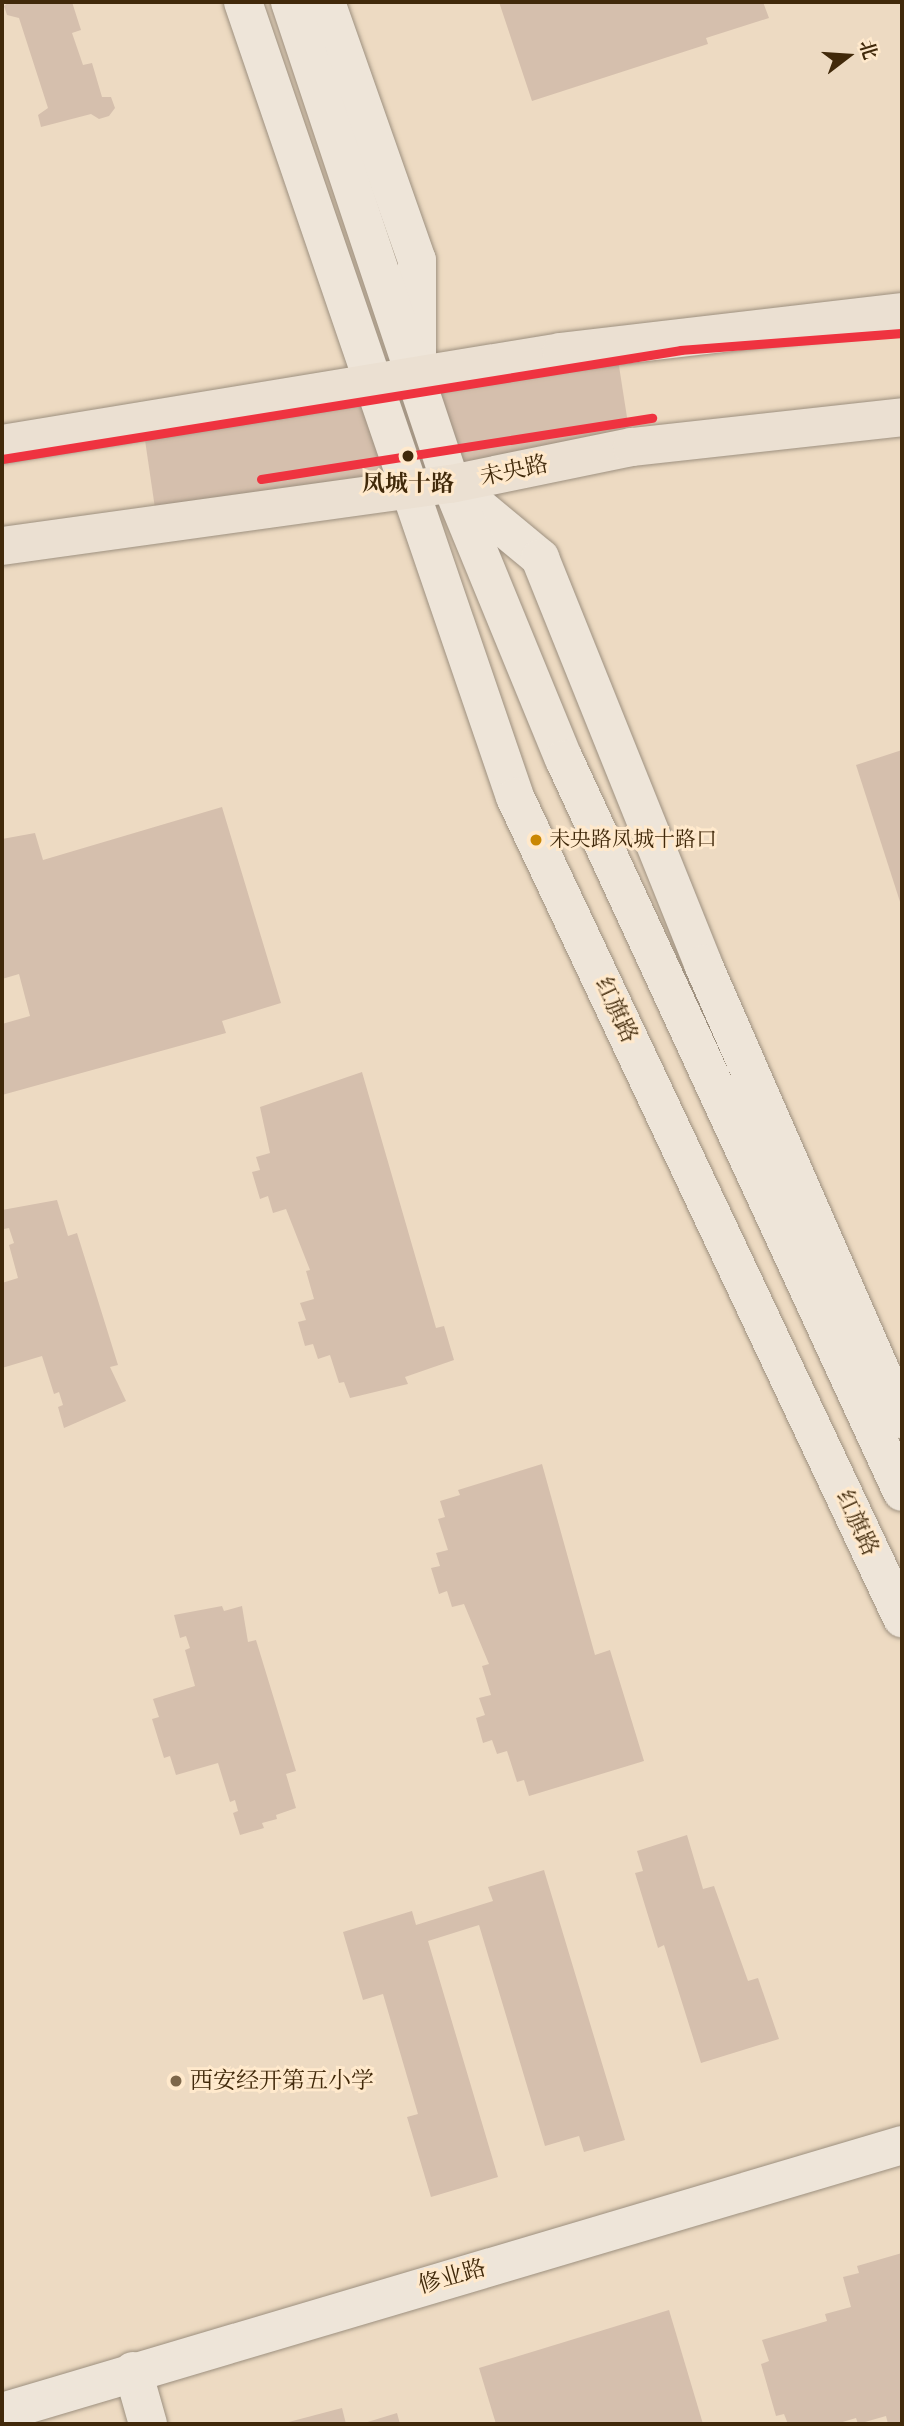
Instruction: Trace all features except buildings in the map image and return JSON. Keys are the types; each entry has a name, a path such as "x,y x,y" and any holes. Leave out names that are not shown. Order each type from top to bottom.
{"main road":[{"path":"243,2 375,383"},
{"path":"290,2 451,484 564,759 902,1492"},
{"path":"326,2 417,260 417,377"},
{"path":"2,444 586,349 902,312"},
{"name":"红旗路","path":"375,383 407,487 515,797 902,1618"},
{"name":"未央路","path":"2,546 407,487 451,484 632,447 902,417"},
{"path":"451,484 540,558 703,964 902,1419"},
{"name":"修业路","path":"2,2412 902,2144"},
{"path":"133,2371 148,2424"}],"transit line":[{"path":"2,459 681,350 902,333"},
{"path":"261,479 652,418"}],"place":[{"name":"凤城十路","path":"408,456"},
{"name":"未央路凤城十路口","path":"536,840"},
{"name":"西安经开第五小学","path":"176,2081"}]}
